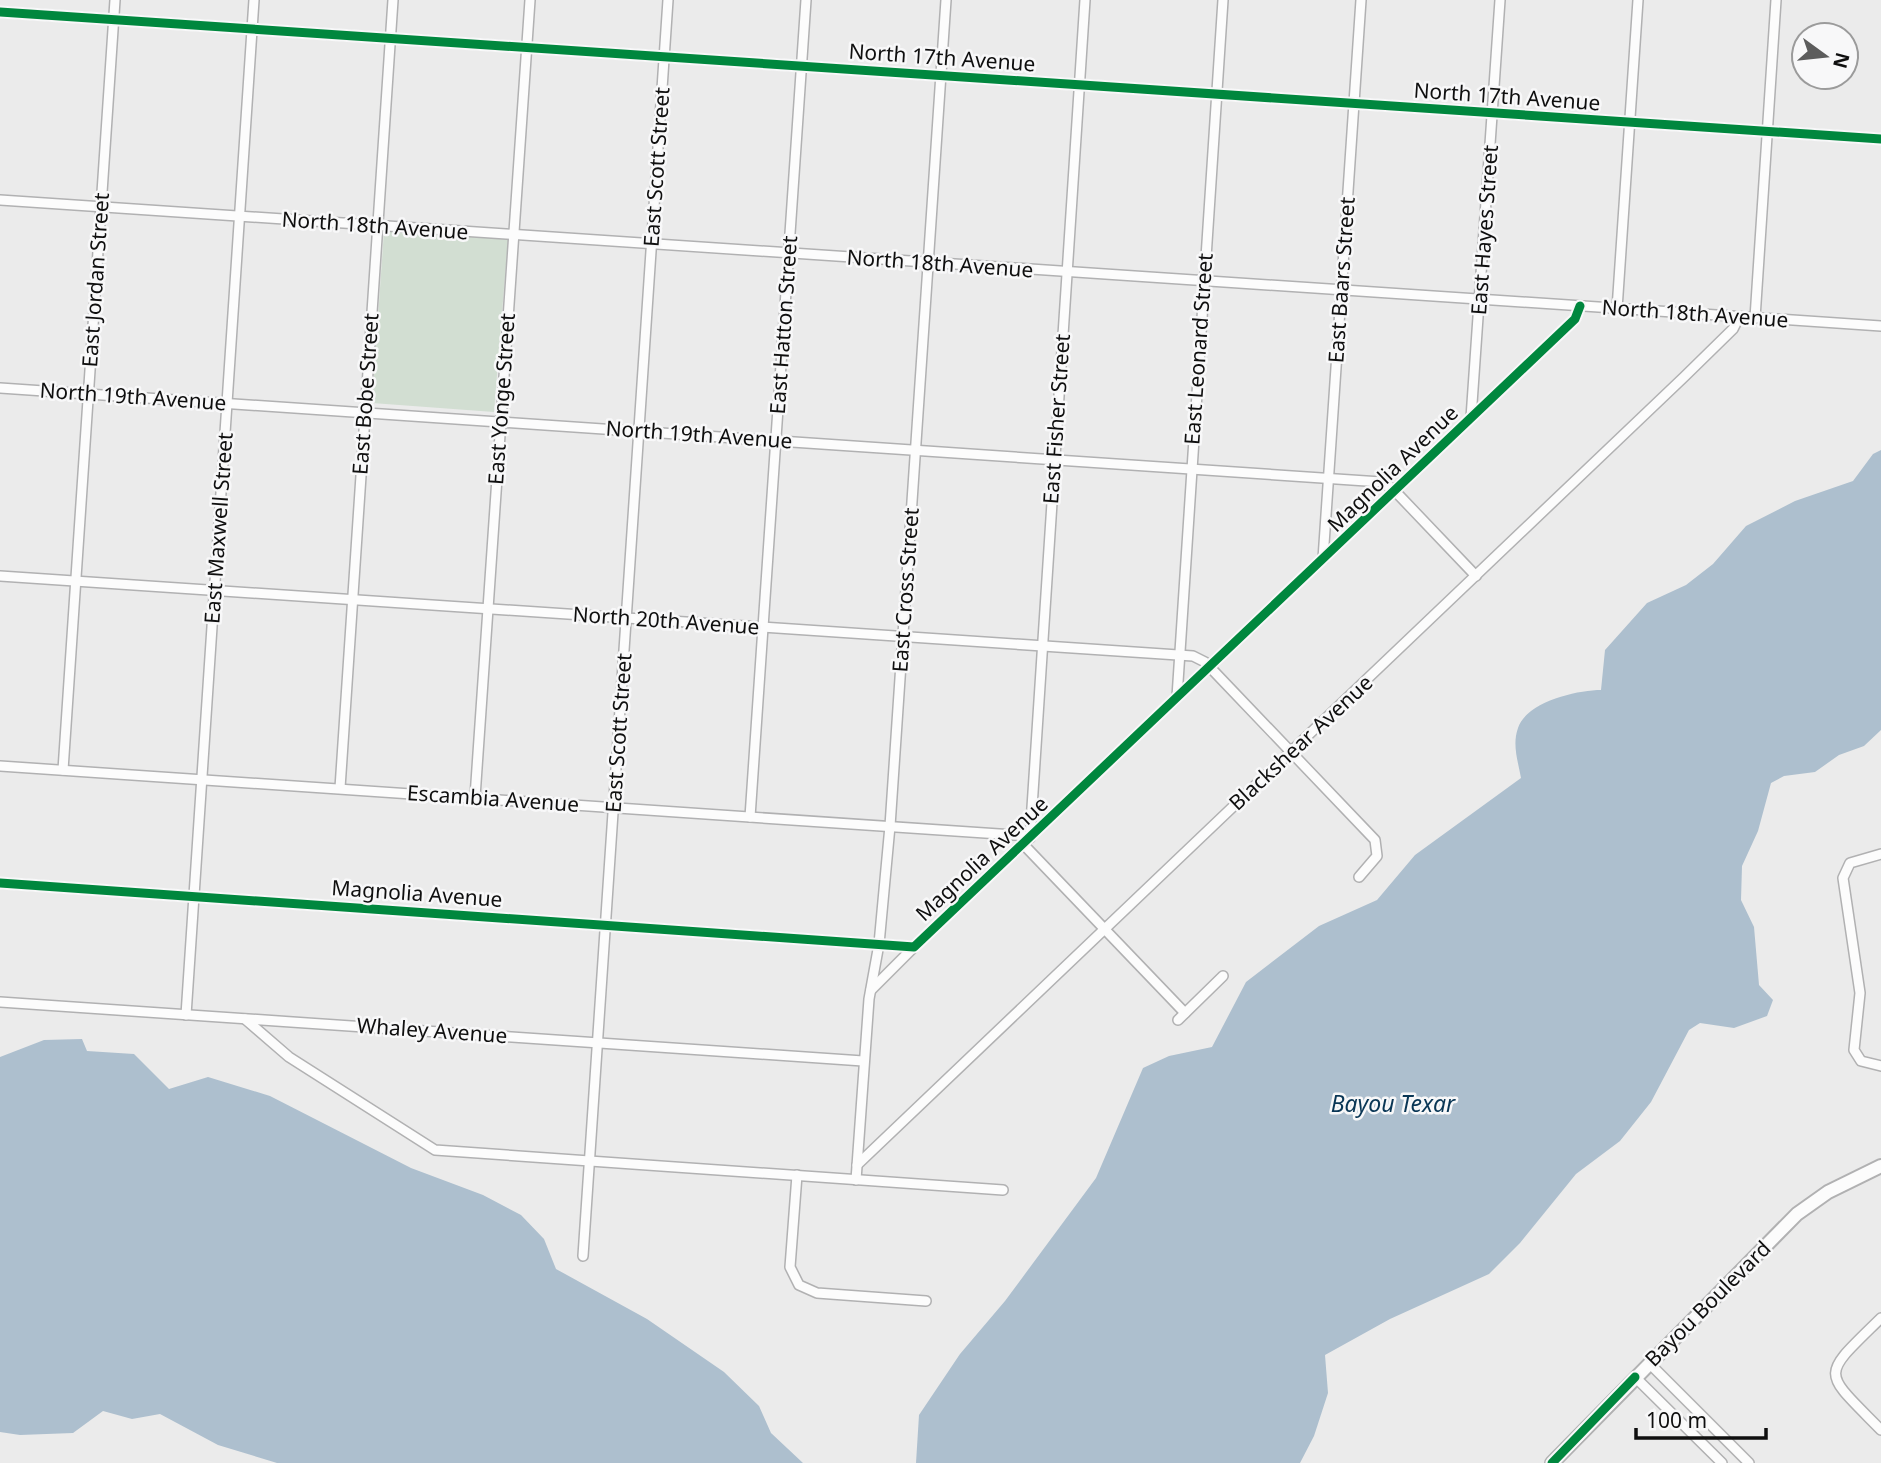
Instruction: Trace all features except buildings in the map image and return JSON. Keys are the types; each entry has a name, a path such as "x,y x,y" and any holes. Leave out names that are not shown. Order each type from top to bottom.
{"main road":[{"name":"Bayou Boulevard","path":"1552,1463 1797,1214 1839,1185 1881,1166"}],"street":[{"name":"East Jordan Street","path":"63,770 116,0"},
{"name":"East Maxwell Street","path":"186,1015 254,0"},
{"name":"East Bobe Street","path":"340,788 393,0"},
{"name":"East Yonge Street","path":"475,797 530,0"},
{"name":"East Scott Street","path":"583,1256 668,0"},
{"name":"East Hatton Street","path":"750,817 806,0"},
{"name":"East Cross Street","path":"856,1180 863,1061 869,999 879,944 890,826 946,0"},
{"name":"East Fisher Street","path":"1027,839 1084,0"},
{"name":"East Leonard Street","path":"1177,697 1223,0"},
{"name":"East Baars Street","path":"1323,559 1361,0"},
{"name":"East Hayes Street","path":"1471,418 1500,0"},
{"path":"1617,309 1638,0"},
{"path":"1755,318 1776,0"},
{"name":"North 17th Avenue","path":"0,12 1881,139"},
{"name":"North 18th Avenue","path":"0,200 1881,326"},
{"name":"Magnolia Avenue","path":"869,999 874,985 1574,319 1580,306"},
{"name":"Blackshear Avenue","path":"858,1165 1733,329 1740,317"},
{"name":"North 19th Avenue","path":"0,388 1329,477 1381,482 1395,491"},
{"path":"1395,491 1476,576"},
{"name":"North 20th Avenue","path":"0,576 1041,645 1200,658 1375,841 1377,856 1359,877"},
{"name":"Escambia Avenue","path":"0,766 890,826 1027,839"},
{"path":"1027,839 1181,1016 1223,976"},
{"path":"1881,854 1850,863 1843,878 1860,993 1854,1050 1857,1058 1881,1066"},
{"name":"Magnolia Avenue","path":"0,883 914,947"},
{"name":"Whaley Avenue","path":"0,1002 863,1061"},
{"path":"245,1019 289,1057 435,1150 1003,1190"},
{"path":"797,1175 790,1267 799,1286 817,1293 926,1301"},
{"path":"1881,1318 1839,1360 1834,1371 1839,1387 1881,1430"},
{"path":"1649,1363 1743,1461"},
{"path":"1635,1377 1722,1463"}],"shaded area":[{"path":"384,231 508,239 494,412 372,403"}],"water":[{"name":"Bayou Texar","path":"1881,450 1881,730 1864,746 1839,755 1815,772 1784,776 1771,783 1758,831 1742,866 1741,900 1754,927 1759,985 1773,1000 1767,1016 1734,1028 1700,1023 1689,1030 1651,1102 1620,1141 1576,1174 1520,1243 1489,1274 1390,1319 1325,1355 1328,1393 1314,1436 1300,1463 916,1463 919,1415 960,1354 1005,1301 1096,1178 1143,1068 1169,1056 1212,1047 1246,982 1319,926 1377,900 1415,855 1521,778 1516,741 1523,719 1531,711 1554,699 1579,692 1601,690 1605,650 1647,603 1686,585 1713,564 1746,526 1795,501 1853,481 1873,454"},
{"path":"82,1039 87,1051 134,1054 169,1089 208,1077 270,1096 411,1168 483,1195 521,1215 544,1239 556,1269 647,1319 724,1372 759,1406 771,1433 803,1463 277,1463 218,1445 160,1414 132,1419 103,1411 73,1433 20,1435 0,1432 0,1057 44,1040"}],"cycle path":[{"path":"0,12 1881,139"},
{"path":"0,883 914,947 1575,319 1580,306"},
{"path":"1552,1463 1635,1377"}]}
